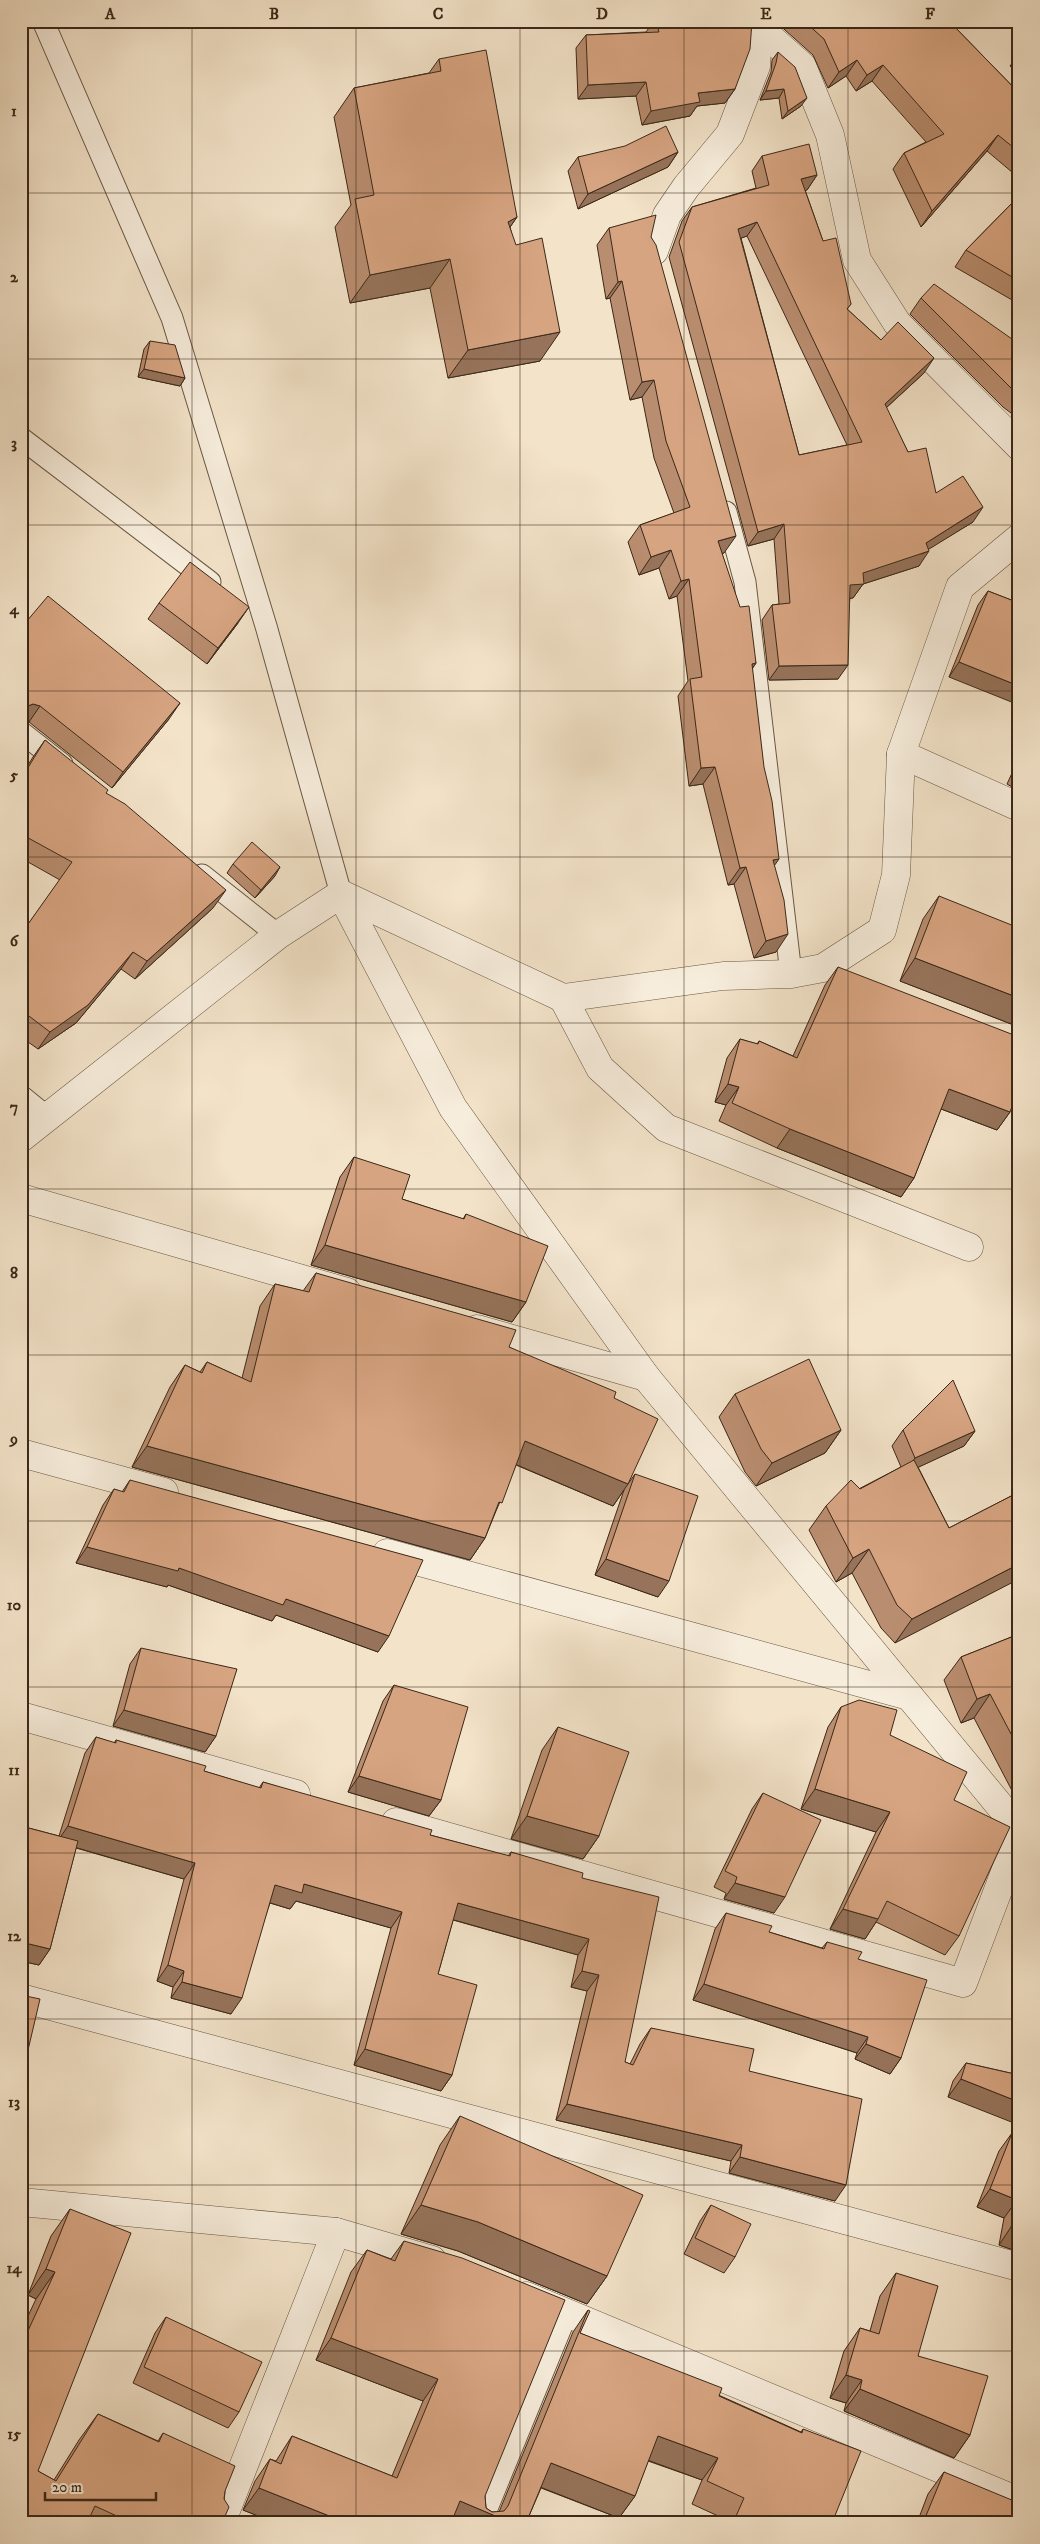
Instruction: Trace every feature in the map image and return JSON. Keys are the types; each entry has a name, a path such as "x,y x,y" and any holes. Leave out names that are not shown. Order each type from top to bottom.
{"street":[{"path":"657,261 667,215 730,134 756,66 759,24"},
{"path":"759,24 802,66 830,135 858,260 897,323 1019,446"},
{"path":"340,894 563,998 722,976 791,974 823,968 882,930 896,875 901,754 960,586 1019,538"},
{"path":"901,754 1019,807"},
{"path":"21,1138 278,935 340,894"},
{"path":"340,894 453,1108 646,1377 1019,1829"},
{"path":"823,968 851,979"},
{"path":"563,998 600,1068 666,1128 969,1247"},
{"path":"21,1198 367,1298"},
{"path":"454,1322 646,1377"},
{"path":"21,1453 184,1497"},
{"path":"365,1547 909,1696"},
{"path":"21,1716 319,1801"},
{"path":"367,1814 964,1983 1019,1835"},
{"path":"21,1998 1019,2268"},
{"path":"21,2202 336,2232 452,2265"},
{"path":"220,2523 336,2232"},
{"path":"505,2288 1006,2496"}],"lane":[{"path":"43,21 172,318 266,626 340,894"},
{"path":"21,438 266,626"},
{"path":"722,497 745,582 791,974"},
{"path":"21,732 74,774"},
{"path":"187,863 278,935"},
{"path":"21,1096 48,1118"},
{"path":"481,2523 567,2313"}],"building":[{"path":"656,21 752,21 750,49 735,89 698,93 700,102 651,111 646,82 588,85 586,35 659,32"},
{"path":"804,21 949,21 1019,93 1019,152 998,135 932,211 904,153 944,134 883,65 867,75 857,60 839,72 824,39"},
{"path":"486,50 517,217 508,222 516,245 542,238 560,332 468,350 450,259 370,275 355,199 374,195 354,88 441,71 439,59"},
{"path":"778,52 795,67 807,98 788,111 784,89 766,91"},
{"path":"666,126 678,152 588,194 578,157 625,146"},
{"path":"809,144 817,175 801,179 823,241 836,238 851,304 847,309 881,340 898,322 934,358 885,404 908,452 926,448 936,493 963,476 983,507 926,543 929,551 863,573 864,584 850,585 848,665 779,666 772,605 790,603 784,524 758,532 679,242 692,207 769,185 762,156","holes":["757,222 862,442 799,455 738,229"]},
{"path":"1019,196 1019,281 966,250"},
{"path":"656,215 651,237 656,245 736,536 718,541 740,607 749,606 756,663 752,664 764,767 772,801 779,859 773,860 784,900 788,934 766,941 746,867 740,868 715,767 701,768 690,679 702,677 689,579 681,581 671,550 651,557 640,525 690,507 666,441 654,380 642,382 622,281 618,282 609,228"},
{"path":"934,284 1019,344 1019,395 921,298"},
{"path":"150,341 175,345 185,378 144,369"},
{"path":"21,436 26,440 21,445"},
{"path":"190,562 249,607 218,648 159,603"},
{"path":"988,591 1019,603 1019,686 959,662"},
{"path":"48,596 180,703 123,772 40,706 33,704 21,707 21,628"},
{"path":"45,740 108,790 106,793 125,804 226,890 147,961 133,952 88,1005 50,1032 21,1010 21,934 72,862 21,834 21,779"},
{"path":"252,842 280,867 261,890 233,864"},
{"path":"939,896 1019,928 1019,941 1017,945 1019,945 1019,998 915,958"},
{"path":"838,967 1019,1037 1019,1088 1010,1112 949,1089 914,1178 790,1129 732,1103 739,1087 728,1084 740,1039 758,1044 759,1041 797,1058"},
{"path":"354,1157 410,1175 402,1199 464,1219 466,1214 548,1246 526,1302 325,1245"},
{"path":"316,1273 516,1330 509,1347 616,1392 614,1398 658,1419 628,1484 525,1441 502,1503 499,1502 485,1538 147,1446 185,1365 202,1373 207,1362 251,1382 275,1284 309,1292"},
{"path":"809,1359 841,1430 772,1463 761,1449 735,1394"},
{"path":"953,1380 975,1431 915,1458 903,1430"},
{"path":"914,1460 949,1528 1019,1492 1019,1564 912,1619 897,1605 869,1549 853,1558 826,1506 851,1480 860,1489"},
{"path":"635,1474 698,1496 669,1581 606,1559"},
{"path":"130,1480 423,1560 389,1636 286,1599 283,1605 179,1568 178,1571 87,1547 114,1489 124,1492"},
{"path":"1019,1634 1019,1749 990,1694 977,1699 961,1657"},
{"path":"141,1648 237,1669 216,1736 124,1710"},
{"path":"394,1685 468,1707 441,1800 359,1776"},
{"path":"859,1700 897,1710 890,1735 967,1772 954,1800 1010,1827 959,1936 887,1901 878,1919 843,1909 890,1812 815,1789 841,1707"},
{"path":"558,1727 629,1752 599,1836 527,1816"},
{"path":"96,1737 116,1743 116,1740 206,1766 204,1771 261,1788 263,1782 432,1830 430,1835 510,1856 511,1852 583,1873 582,1878 659,1897 625,2062 633,2065 651,2028 754,2049 749,2071 862,2099 846,2185 740,2157 742,2145 567,2104 599,1975 582,1971 589,1939 458,1903 438,1974 477,1985 452,2075 365,2049 402,1912 304,1884 302,1893 275,1885 242,1998 182,1982 184,1971 168,1965 195,1863 68,1826"},
{"path":"763,1793 821,1820 785,1897 735,1883 737,1877 725,1871"},
{"path":"21,1826 78,1841 50,1949 21,1942"},
{"path":"726,1913 772,1926 769,1932 824,1949 827,1942 862,1952 858,1959 927,1980 901,2058 866,2044 868,2037 704,1984"},
{"path":"21,1995 40,1999 21,2080"},
{"path":"966,2063 1019,2075 1019,2102 961,2079"},
{"path":"460,2116 643,2195 607,2276 478,2222 421,2205"},
{"path":"1012,2133 1019,2135 1019,2230 1011,2227 1017,2200 990,2189"},
{"path":"711,2205 751,2224 735,2257 695,2238"},
{"path":"70,2209 131,2233 38,2471 56,2481 98,2414 159,2442 163,2433 235,2466 225,2491 224,2499 229,2507 222,2523 132,2523 95,2506 87,2523 21,2523 21,2346 55,2272 46,2269"},
{"path":"404,2241 462,2258 565,2300 485,2496 486,2508 492,2512 504,2511 508,2506 588,2310 590,2311 580,2333 722,2388 719,2396 802,2433 803,2429 861,2451 832,2523 733,2523 744,2498 707,2481 718,2458 658,2436 635,2496 551,2463 526,2523 512,2523 460,2501 451,2523 347,2523 259,2488 270,2459 281,2464 292,2436 397,2478 438,2379 331,2338 367,2250 395,2261"},
{"path":"896,2273 938,2286 918,2356 988,2376 970,2435 860,2389 862,2380 846,2375 860,2328 879,2334"},
{"path":"166,2317 262,2362 239,2412 144,2367"},
{"path":"944,2472 1019,2503 1019,2523 923,2523"}]}
